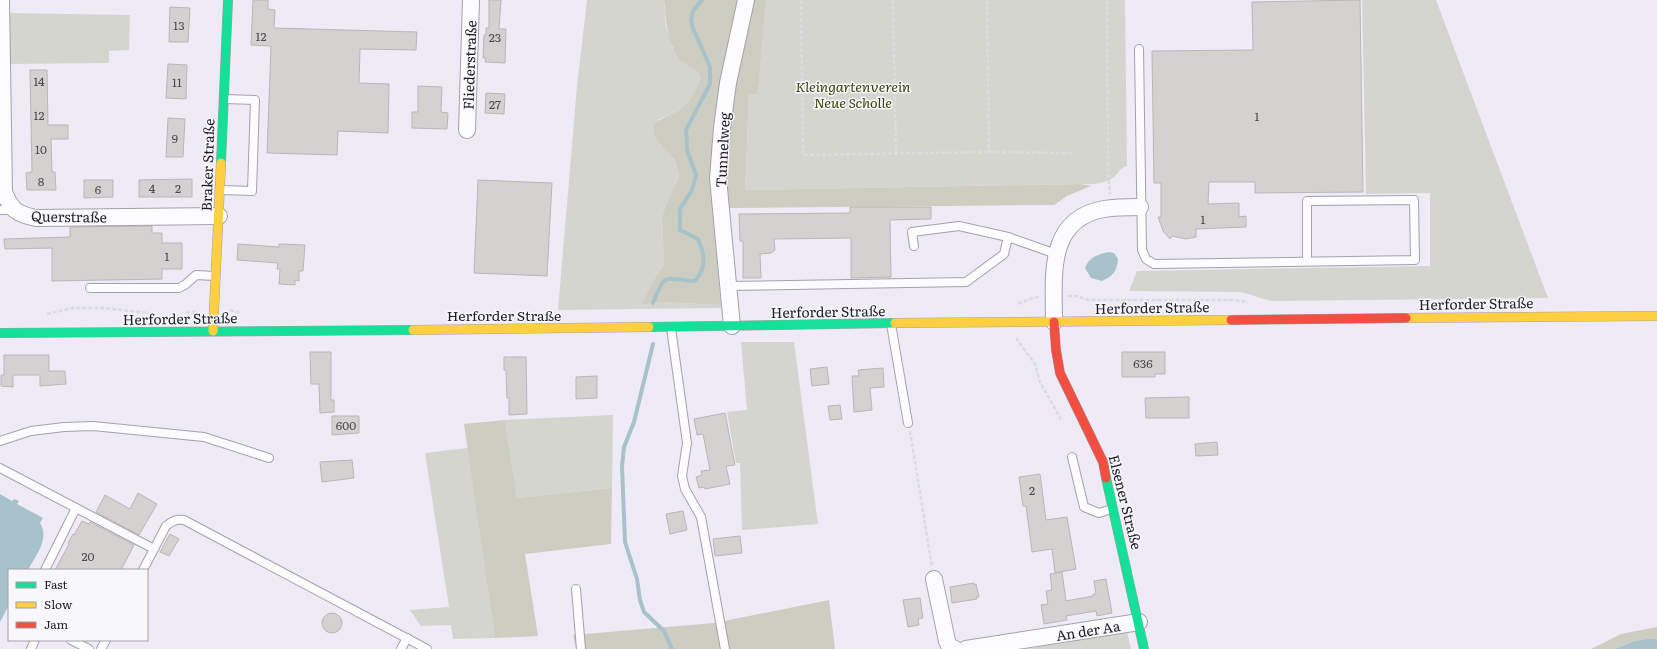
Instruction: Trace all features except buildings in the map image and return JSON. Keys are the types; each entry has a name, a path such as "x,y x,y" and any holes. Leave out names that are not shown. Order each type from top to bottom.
{"main road":[{"name":"Braker Straße","path":"214,331 228,0"},
{"name":"Herforder Straße","path":"0,333 1657,316"},
{"name":"Elsener Straße","path":"1054,322 1056,350 1060,373 1104,462 1144,649"}],"street":[{"name":"Querstraße","path":"0,0 4,192 8,203 7,210 36,218 219,216"},
{"name":"Fliederstraße","path":"467,130 471,0"},
{"name":"Tunnelweg","path":"732,326 718,178 722,128 728,83 746,0"},
{"path":"1054,322 1054,277 1056,254 1060,239 1071,224 1086,215 1103,209 1140,207"},
{"path":"934,580 947,640 950,647 955,649"},
{"name":"An der Aa","path":"966,649 1139,622"}],"lane":[{"path":"1140,49 1140,207 1142,250 1146,259 1154,264 1415,260 1414,200 1307,201 1308,261"},
{"path":"220,190 252,191 255,100 224,99"},
{"path":"914,246 912,232 959,226 1008,237 1056,254"},
{"path":"728,286 966,282 1004,254 1008,237"},
{"path":"90,288 179,288 196,275 216,276"},
{"path":"890,323 908,423"},
{"path":"671,327 687,443 682,476 685,489 701,517 725,649"},
{"path":"0,441 31,430 93,426 204,437 269,458"},
{"path":"1072,457 1084,506 1099,512 1114,509"},
{"path":"0,468 154,549"},
{"path":"46,569 76,508"},
{"path":"144,569 166,526 178,519 184,520 427,649"},
{"path":"576,589 581,649"},
{"path":"401,649 407,638"},
{"path":"73,641 89,649"}],"path":[{"path":"801,0 804,155 989,152 1072,153"},
{"path":"893,0 896,154"},
{"path":"987,0 989,152"},
{"path":"1107,0 1108,170 1112,208"},
{"path":"46,314 74,308 104,308 155,314"},
{"path":"185,313 214,310"},
{"path":"1013,322 1014,335 1034,364 1040,382 1066,426"},
{"path":"908,423 934,580"}],"green space":[{"path":"587,0 664,0 666,27 673,49 698,71 700,80 694,95 679,110 659,119 654,136 675,160 679,177 662,216 664,264 653,281 643,305 660,302 721,305 721,308 558,310 577,86"},
{"name":"Kleingartenverein Neue Scholle","path":"766,0 1125,0 1127,166 1112,179 1093,184 745,190 749,94 758,93"},
{"path":"1362,0 1436,0 1548,298 1272,301 1240,292 1129,291 1137,271 1430,266 1430,193 1366,194"},
{"path":"10,13 130,15 129,50 109,51 109,63 10,64"},
{"path":"741,342 794,342 818,524 742,530 740,463 736,463 727,412 747,410"},
{"path":"613,415 612,488 517,498 505,420"},
{"path":"468,448 495,638 453,639 451,625 421,626 410,610 449,607 425,453"},
{"path":"1127,632 1131,649 1026,649"}],"shaded area":[{"path":"664,0 737,0 721,81 710,180 721,305 660,302 642,305 653,281 664,264 662,216 679,177 675,160 654,136 654,124 678,111 687,103 696,90 700,77 696,70 679,59 675,52 668,30"},
{"path":"754,0 766,0 758,94 749,94 745,190 1080,184 1091,186 1067,196 1054,205 728,208 727,155 729,129 737,77"},
{"path":"505,420 517,498 612,488 611,544 525,554 538,636 495,638 464,424"},
{"path":"829,600 835,649 576,649 573,635 714,623"},
{"path":"1657,627 1657,639 1632,642 1615,649 1591,649 1621,634"}],"water":[{"path":"1109,252 1114,253 1118,259 1117,267 1114,273 1102,281 1091,278 1085,268 1089,261"},
{"path":"0,494 12,501 14,499 19,501 17,504 43,518 40,523 43,529 43,541 29,569 8,569 8,607 0,622"},
{"path":"1657,639 1657,649 1615,649 1632,642"}],"waterway":[{"path":"653,303 664,281 667,279 695,281 702,271 704,261 698,239 680,230 680,209 692,190 696,175 687,150 686,130 710,84 710,67 691,20 693,11 702,0"},
{"path":"653,344 634,422 624,447 622,466 625,542 637,579 640,600 644,612 664,631 672,649"}],"traffic: fast":[{"path":"221,163 228,0"},
{"path":"649,327 895,323"},
{"path":"0,333 413,330"},
{"path":"1106,478 1144,649"}],"traffic: slow":[{"path":"213,331 221,163"},
{"path":"1406,318 1657,316"},
{"path":"895,323 1231,320"},
{"path":"413,330 649,327"}],"traffic: jam":[{"path":"1231,320 1406,318"},
{"path":"1054,322 1056,350 1060,373 1103,462 1106,478"}]}
